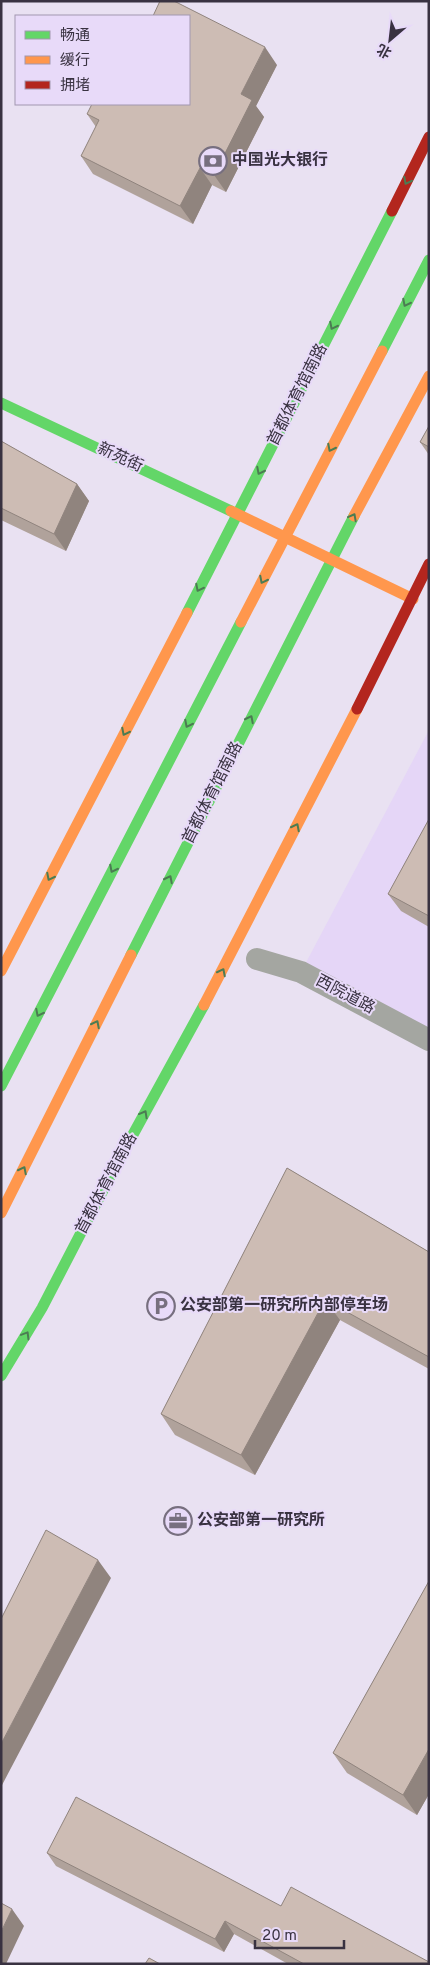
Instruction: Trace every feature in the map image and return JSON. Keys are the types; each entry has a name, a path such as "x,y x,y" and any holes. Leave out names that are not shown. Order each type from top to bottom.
{"street":[{"name":"首都体育馆南路","path":"1,971 238,514 429,137"},
{"path":"1,1086 429,260"},
{"name":"首都体育馆南路","path":"1,1213 330,560 429,376"},
{"name":"新苑街","path":"1,403 238,514 413,599"},
{"name":"首都体育馆南路","path":"1,1376 42,1308 113,1171 217,982 413,599 429,564"},
{"name":"西院道路","path":"257,959 301,972 429,1040"}],"shaded area":[{"path":"429,730 429,1039 301,972"}],"building":[{"path":"160,1 174,1 265,47 241,94 252,100 214,175 200,168 180,206 81,156 99,120 87,114 92,105 190,105 190,15 153,15"},
{"path":"429,426 429,447 420,442"},
{"path":"1,441 77,484 54,534 1,508"},
{"path":"429,819 429,916 388,894"},
{"path":"287,1168 429,1252 429,1357 325,1300 241,1455 161,1414"},
{"path":"46,1530 98,1560 1,1744 1,1619"},
{"path":"429,1581 429,1749 403,1795 333,1753"},
{"path":"76,1797 281,1906 291,1887 429,1962 429,1964 304,1964 225,1921 215,1939 47,1853"},
{"path":"1,1903 12,1909 1,1932"},
{"path":"149,1958 160,1964 145,1964"}],"traffic: fast":[{"path":"187,613 392,211"},
{"path":"382,351 429,260"},
{"path":"1,403 231,511"},
{"path":"131,955 354,516"},
{"path":"1,1086 241,622"},
{"path":"1,1376 42,1308 113,1171 204,1005"}],"traffic: slow":[{"path":"241,622 382,351"},
{"path":"354,516 429,376"},
{"path":"231,511 413,599"},
{"path":"1,971 187,613"},
{"path":"204,1005 357,709"},
{"path":"1,1213 131,955"}],"traffic: jam":[{"path":"392,211 429,137"},
{"path":"357,709 429,564"}],"place":[{"name":"中国光大银行","path":"213,161"},
{"name":"公安部第一研究所内部停车场","path":"161,1306"},
{"name":"公安部第一研究所","path":"178,1521"}]}
